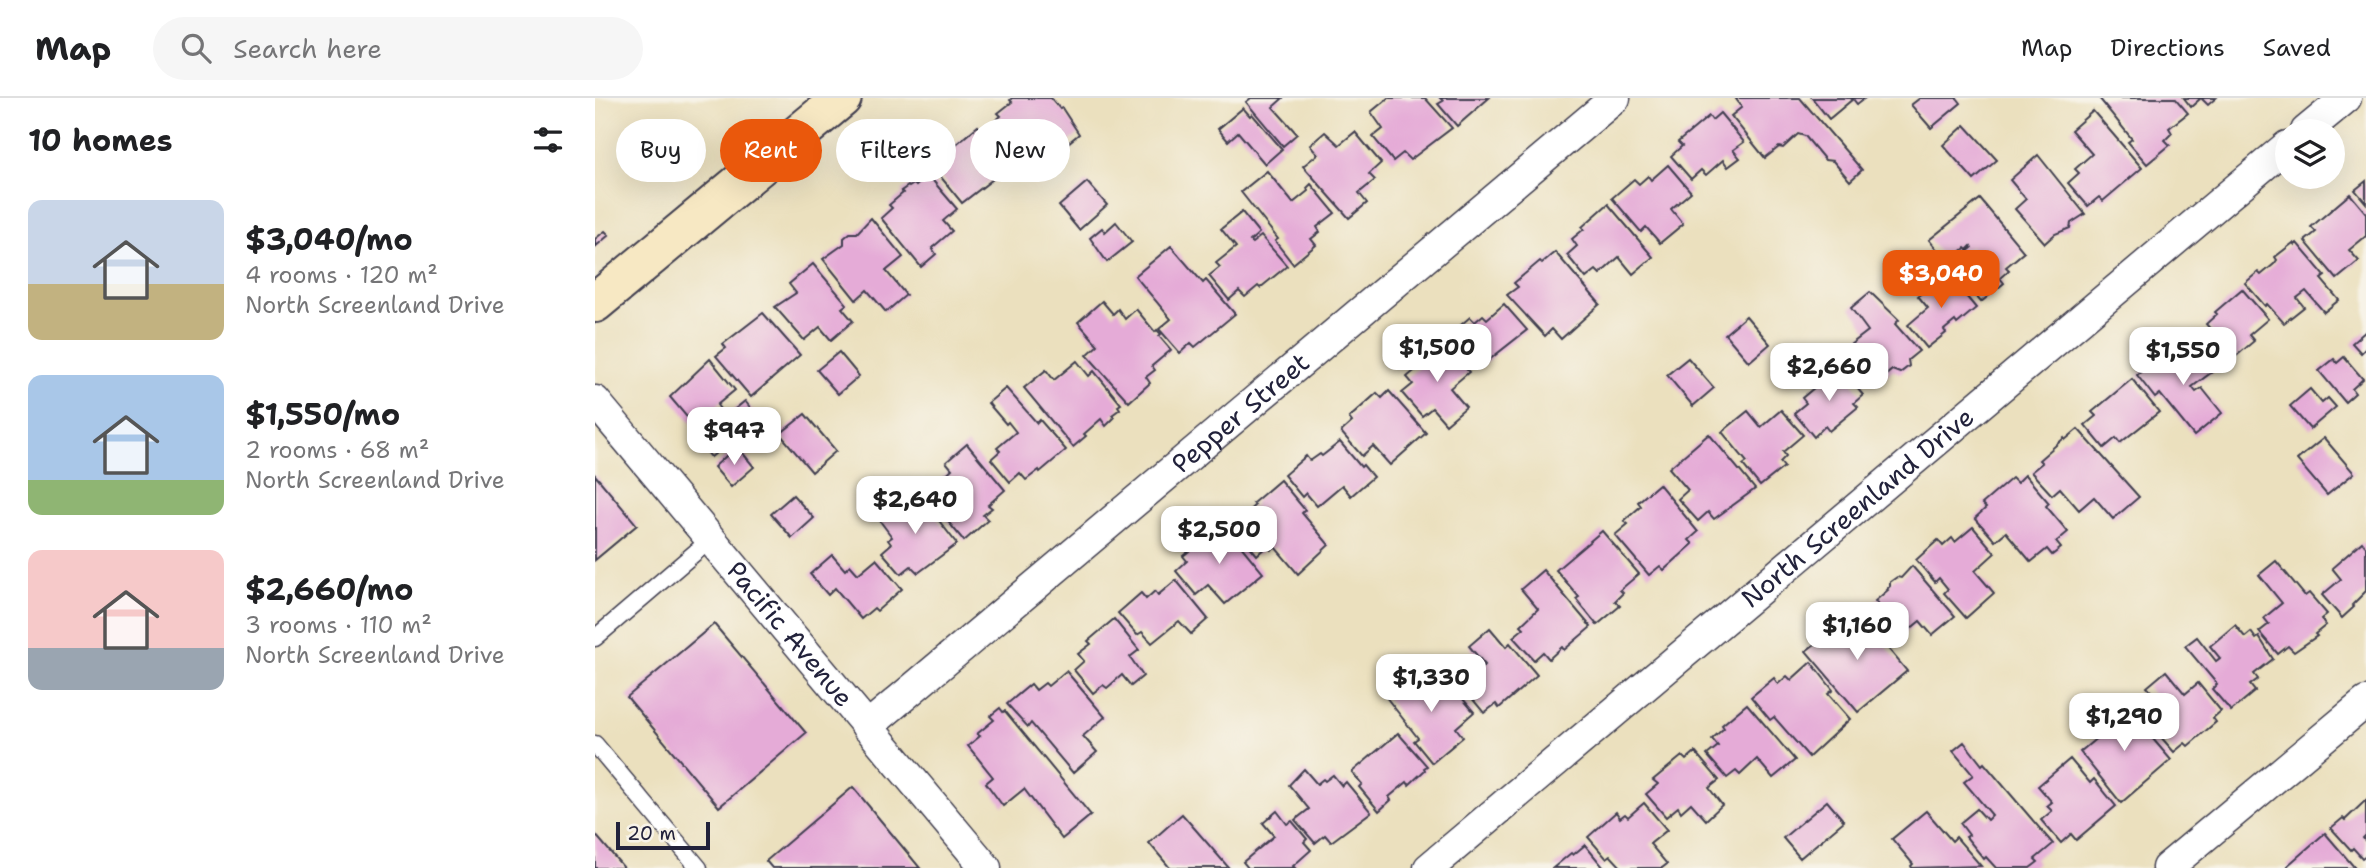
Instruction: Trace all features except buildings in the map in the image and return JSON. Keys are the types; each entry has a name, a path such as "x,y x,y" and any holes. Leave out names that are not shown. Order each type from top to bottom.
{"main road":[{"path":"595,303 842,98"}],"street":[{"name":"Pepper Street","path":"867,727 1615,98"},
{"path":"2321,119 2346,98"},
{"name":"North Screenland Drive","path":"1429,868 2275,156"},
{"name":"Pacific Avenue","path":"595,401 986,868"},
{"path":"2167,868 2366,702"}],"lane":[{"path":"595,638 711,539"},
{"path":"595,744 699,868"}]}
